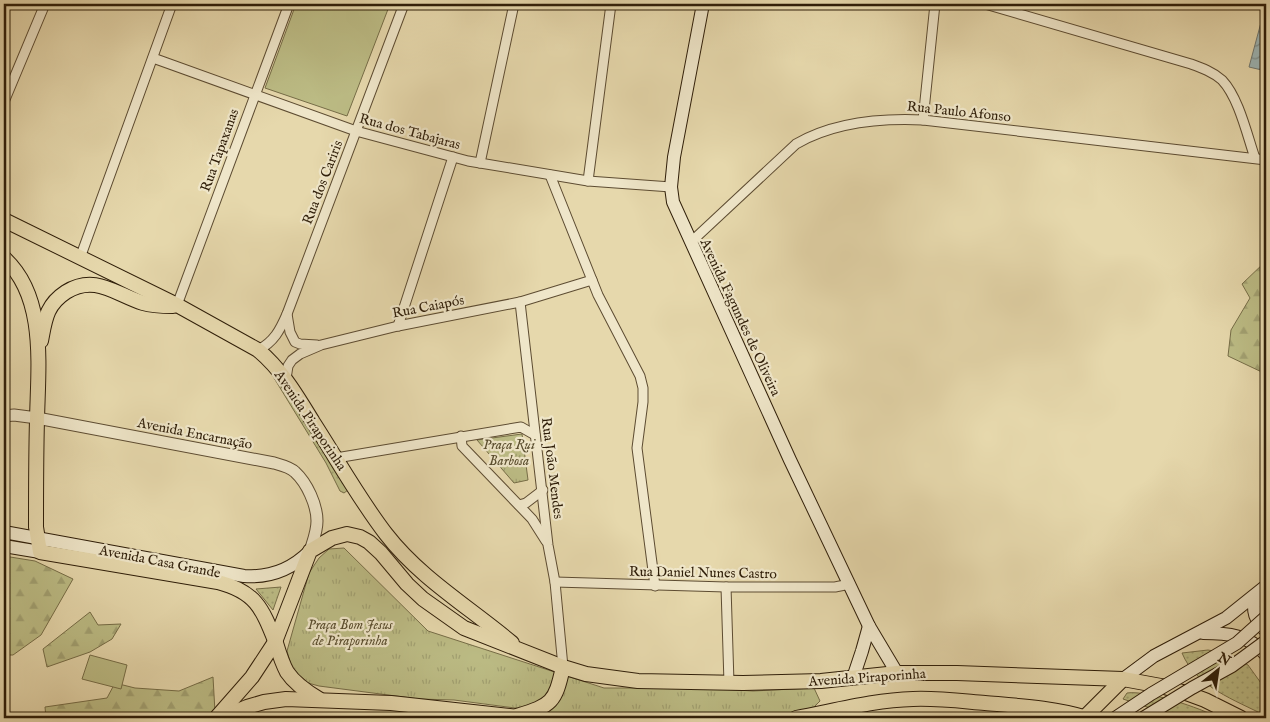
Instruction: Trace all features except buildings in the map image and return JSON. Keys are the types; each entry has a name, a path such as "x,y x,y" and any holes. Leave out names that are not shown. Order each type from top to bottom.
{"main road":[{"name":"Avenida Fagundes de Oliveira","path":"703,4 674,157 670,187 673,202 790,460 869,626 897,673"},
{"name":"Avenida Piraporinha","path":"4,220 176,305 258,350 286,379 386,534 412,563 520,650"},
{"path":"4,258 16,270 26,286 39,350"},
{"path":"40,552 37,538 39,350 46,316 52,305 58,297 79,285 94,284 105,286 145,304 159,306 176,305"},
{"name":"Avenida Casa Grande","path":"4,532 257,577 282,571 301,560 310,551"},
{"name":"Avenida Piraporinha","path":"310,551 322,543 347,534 360,537 381,553 412,589 442,614 464,628 563,667 611,678 638,681 773,683 897,673 957,673 1123,679 1186,693 1241,718"},
{"name":"Avenida Casa Grande","path":"4,546 233,586 246,592 255,601 275,642"},
{"path":"216,718 252,677 275,642 310,551"},
{"path":"1085,718 1123,679 1146,661 1221,621 1266,586"},
{"path":"1115,718 1172,681 1237,643 1264,624 1256,620 1253,611 1255,596"},
{"path":"853,678 869,626"},
{"path":"1200,633 1224,632 1236,635 1251,642 1266,655"},
{"path":"1144,718 1232,666 1266,641"},
{"path":"275,642 286,671 291,678 307,692 319,699"},
{"path":"222,718 247,706 264,702 286,699 319,699 391,703 443,714 520,718 544,707 552,701 558,688 563,667"},
{"name":"Avenida Piraporinha","path":"796,718 874,703 912,699 940,699 1019,706 1085,718"},
{"path":"1019,706 1035,718"}],"street":[{"path":"4,102 45,4"},
{"path":"80,258 172,4"},
{"name":"Rua Tapaxanas","path":"176,305 289,4"},
{"name":"Rua dos Cariris","path":"258,350 273,340 280,331 404,4"},
{"path":"480,163 514,4"},
{"path":"588,181 610,4"},
{"path":"923,120 935,4"},
{"path":"985,4 1191,64 1209,71 1229,89 1255,158"},
{"name":"Rua dos Tabajaras","path":"153,58 356,131 453,157 588,181 670,187"},
{"name":"Rua Paulo Afonso","path":"691,242 796,144 814,134 836,127 871,121 923,120 1266,160"},
{"path":"398,326 453,157"},
{"path":"550,175 598,295 640,376 643,388 643,402 637,448 655,586"},
{"name":"Rua Caiapós","path":"286,379 288,366 292,360 300,354 321,345 398,326 520,302 592,280"},
{"name":"Rua João Mendes","path":"520,302 548,545 555,582 563,667"},
{"path":"287,314 290,332 295,342 321,345"},
{"path":"336,458 521,426 532,414"},
{"name":"Avenida Encarnação","path":"4,416 14,415 37,418 274,463 290,469 295,472 304,484 315,509 317,527 310,551"},
{"path":"521,426 535,435"},
{"path":"461,436 462,446 519,504 541,531 548,545"},
{"path":"519,504 526,503 543,490"},
{"name":"Rua Daniel Nunes Castro","path":"555,582 726,588 835,587 850,584"},
{"path":"726,588 730,683"}],"green space":[{"path":"296,4 390,4 347,116 265,88"},
{"path":"1266,261 1266,374 1228,356 1231,330 1250,298 1242,284"},
{"path":"274,378 277,379 348,490 344,493 340,491 326,463"},
{"name":"Praça Rui Barbosa","path":"522,434 528,480 514,483 477,440"},
{"name":"Praça Bom Jesus de Piraporinha","path":"344,548 428,631 604,688 705,688 753,691 814,688 820,701 808,713 772,718 591,718 454,700 419,699 308,683 292,669 287,651 309,573 319,558 329,549"},
{"path":"4,556 35,561 73,579 41,635 13,655 4,655"},
{"path":"281,587 273,610 256,589"},
{"path":"90,612 98,625 121,624 112,639 90,652 47,667 43,649"},
{"path":"1208,650 1224,653 1248,665 1266,690 1266,716 1229,698 1207,684 1188,665 1182,653"},
{"path":"90,655 127,665 121,689 82,679"},
{"path":"213,677 215,712 208,718 46,718 45,707 107,698 115,683 135,688 179,691"},
{"path":"1127,693 1160,697 1200,709 1219,718 1180,718 1123,699"}],"water":[{"path":"1266,4 1266,71 1249,67"}]}
